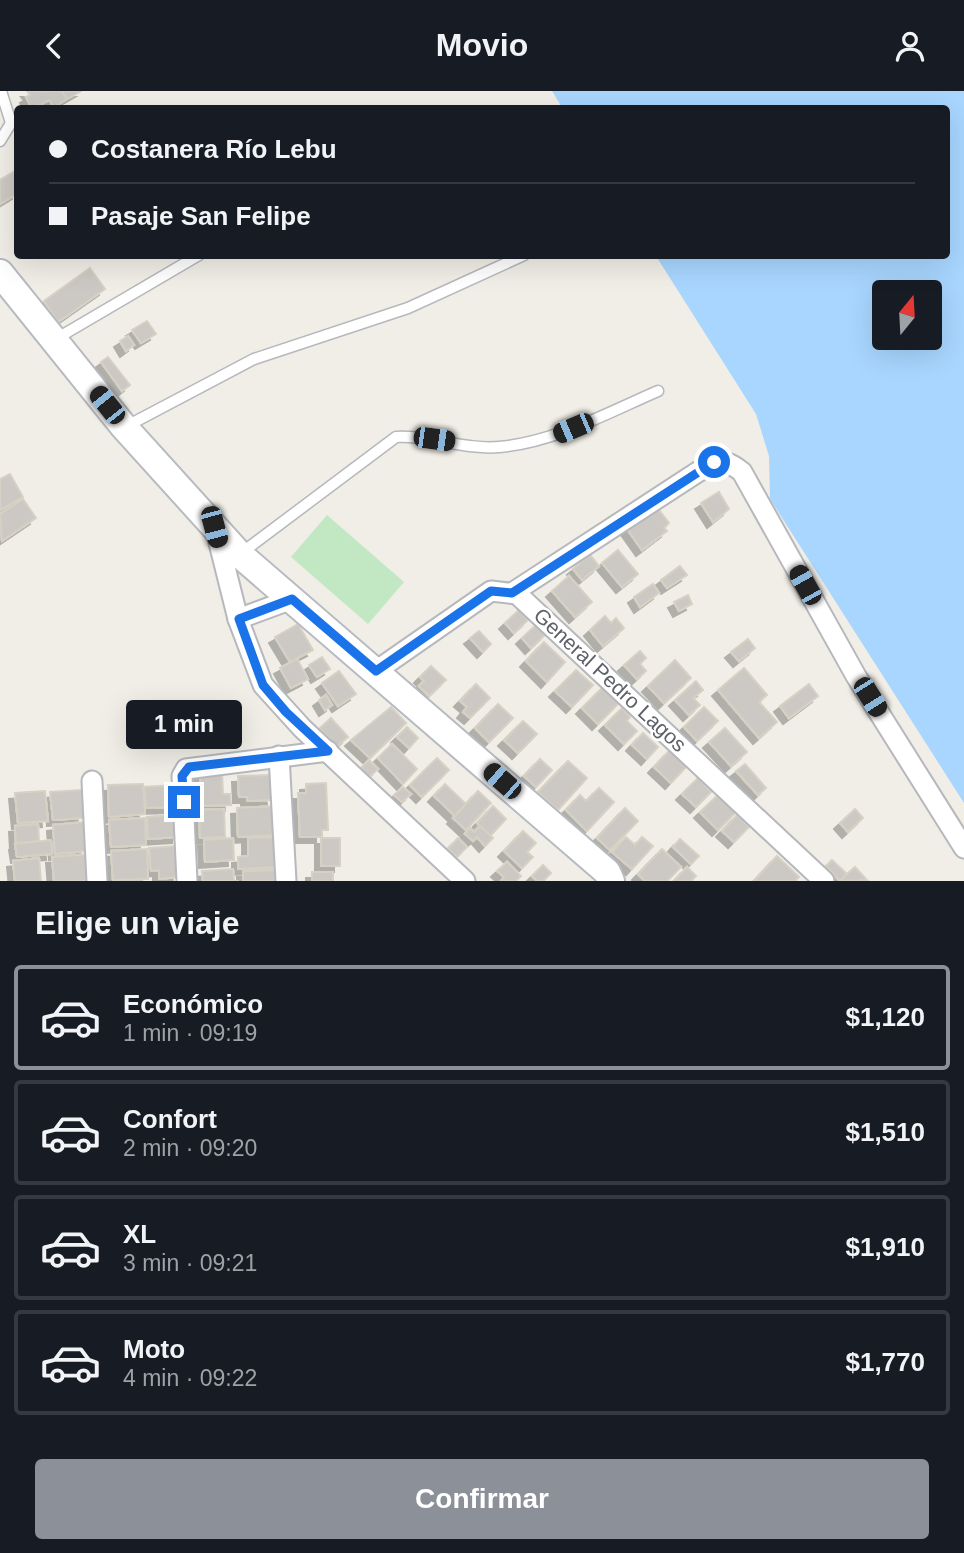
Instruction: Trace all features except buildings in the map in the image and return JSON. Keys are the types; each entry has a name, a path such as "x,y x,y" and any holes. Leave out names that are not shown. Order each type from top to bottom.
{"main road":[{"path":"0,273 124,427 239,554 612,878"}],"street":[{"path":"376,671 491,591 512,593 710,464 719,461 742,472 856,676 964,848"},
{"path":"214,527 239,619 263,685 286,712 465,881"},
{"name":"General Pedro Lagos","path":"512,593 524,599 824,881"},
{"path":"239,619 292,599"},
{"path":"187,881 184,772 189,767 328,751"},
{"path":"279,757 286,881"},
{"path":"92,781 97,881"}],"lane":[{"path":"0,141 10,123 1,91"},
{"path":"54,340 192,259"},
{"path":"124,427 254,359 408,308 515,259"},
{"path":"239,554 396,437 498,447 552,437 657,391"}],"green space":[{"path":"327,515 404,582 368,624 291,557"}],"water":[{"path":"552,91 964,91 964,803 770,499 769,456 756,414 658,259 950,259 950,105 561,105"}],"route":[{"path":"184,802 182,776 189,767 328,751 286,712 263,685 239,619 292,599 376,671 491,591 512,593 714,462"}]}
